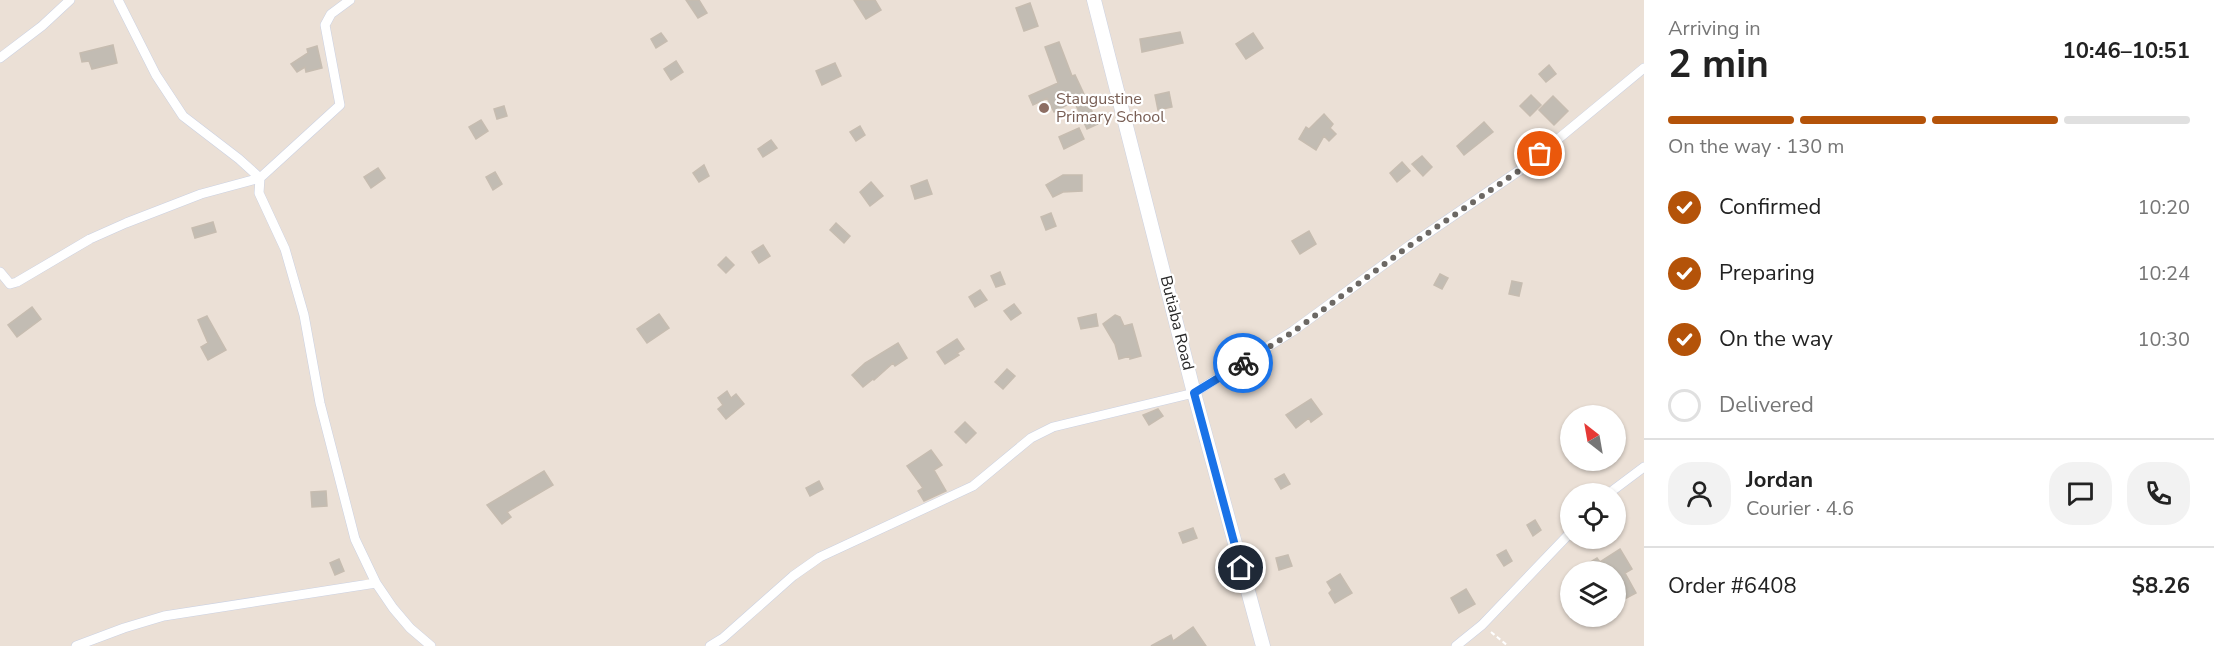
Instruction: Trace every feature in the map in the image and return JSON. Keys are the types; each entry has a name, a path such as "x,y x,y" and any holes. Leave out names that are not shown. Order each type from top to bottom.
{"main road":[{"name":"Butiaba Road","path":"1094,0 1194,393 1263,646"}],"street":[{"path":"0,58 42,26 70,0"},
{"path":"118,0 156,75 183,116 260,178"},
{"path":"0,272 10,284 17,282 90,239 126,223 201,194 260,178 340,105 325,25 331,14 350,0"},
{"path":"710,646 723,638 793,576 820,557 973,486 1040,433 1053,427 1194,393 1293,332 1409,246 1523,168 1644,68"},
{"path":"260,178 259,194 285,249 304,315 320,403 355,539 376,583 398,615 431,646"},
{"path":"1623,483 1644,467"},
{"path":"1456,646 1482,625 1560,543"},
{"path":"76,646 164,616 376,583"}],"path":[{"path":"1482,625 1508,646"}],"building":[{"path":"686,0 699,0 707,13 698,18"},
{"path":"854,0 875,0 881,10 866,19"},
{"path":"1030,3 1038,26 1024,31 1016,8"},
{"path":"1180,32 1183,43 1142,52 1140,39"},
{"path":"661,33 667,41 656,48 651,39"},
{"path":"1253,33 1263,48 1246,59 1236,44"},
{"path":"1059,42 1072,76 1075,75 1098,124 1087,129 1074,101 1054,112 1047,98 1033,105 1029,96 1058,83 1045,47"},
{"path":"113,45 117,63 92,69 89,61 82,62 80,53"},
{"path":"317,46 322,68 306,72 305,67 297,72 291,64 308,53 307,49"},
{"path":"676,61 683,72 671,80 664,69"},
{"path":"835,63 841,76 822,85 816,71"},
{"path":"1549,65 1556,74 1546,82 1539,74"},
{"path":"1169,92 1172,107 1158,110 1155,95"},
{"path":"1531,95 1541,105 1530,116 1520,106"},
{"path":"1553,96 1568,111 1554,125 1539,110"},
{"path":"504,106 507,116 497,119 494,109"},
{"path":"1324,114 1333,124 1330,128 1336,134 1329,141 1324,136 1316,150 1299,139 1306,127 1309,129"},
{"path":"481,120 488,131 476,139 469,127"},
{"path":"1484,122 1493,132 1464,155 1457,146"},
{"path":"860,126 865,135 856,141 850,132"},
{"path":"1079,128 1084,139 1064,149 1059,137"},
{"path":"771,140 777,148 763,157 758,149"},
{"path":"1422,156 1432,167 1423,176 1412,164"},
{"path":"1402,162 1410,171 1397,182 1390,173"},
{"path":"704,165 709,176 699,182 693,173"},
{"path":"378,168 385,178 371,188 364,177"},
{"path":"495,172 502,184 493,190 486,177"},
{"path":"1063,175 1082,175 1082,191 1063,192 1053,197 1046,185"},
{"path":"927,180 932,194 915,199 911,186"},
{"path":"871,182 883,196 870,206 860,192"},
{"path":"1051,213 1056,226 1046,230 1041,217"},
{"path":"213,222 216,232 195,238 192,228"},
{"path":"836,223 850,236 844,243 830,230"},
{"path":"1309,231 1316,244 1300,254 1292,241"},
{"path":"763,245 770,256 759,263 752,252"},
{"path":"726,257 734,265 726,273 718,265"},
{"path":"1000,272 1005,284 996,287 991,276"},
{"path":"1440,274 1448,278 1442,289 1434,285"},
{"path":"1512,281 1522,283 1519,296 1509,294"},
{"path":"980,290 987,300 975,307 969,297"},
{"path":"1014,304 1021,313 1011,320 1004,311"},
{"path":"32,307 41,319 17,337 8,325"},
{"path":"659,314 669,328 647,343 637,329"},
{"path":"1096,314 1098,326 1081,329 1078,318"},
{"path":"1115,315 1120,317 1124,326 1132,324 1141,356 1119,359 1115,344 1103,324"},
{"path":"207,316 226,350 208,360 201,347 208,343 198,320"},
{"path":"957,339 964,349 945,364 937,352"},
{"path":"898,343 907,358 895,366 893,363 863,387 852,375 865,363"},
{"path":"1233,348 1236,359 1222,363 1219,351"},
{"path":"1007,369 1015,376 1003,389 995,382"},
{"path":"727,391 731,398 736,394 744,404 726,419 718,409 723,405 718,398"},
{"path":"1311,399 1322,414 1311,422 1309,418 1296,428 1286,415"},
{"path":"1158,409 1163,416 1149,425 1143,415"},
{"path":"965,422 976,433 966,443 955,432"},
{"path":"931,450 942,465 934,470 946,491 924,501 918,491 923,488 907,466"},
{"path":"544,471 553,485 507,512 511,517 502,524 487,505"},
{"path":"1284,474 1290,484 1281,489 1275,479"},
{"path":"819,481 823,489 810,496 806,488"},
{"path":"326,491 327,506 312,507 311,492"},
{"path":"1535,520 1541,530 1533,536 1527,525"},
{"path":"1193,528 1197,538 1183,543 1179,533"},
{"path":"1620,549 1632,569 1626,572 1626,561 1602,561"},
{"path":"1506,550 1512,561 1504,566 1497,555"},
{"path":"1288,555 1292,566 1279,570 1276,558"},
{"path":"339,559 344,571 335,575 330,563"},
{"path":"1340,574 1352,593 1335,603 1329,593 1332,590 1327,582"},
{"path":"1626,575 1636,593 1626,598"},
{"path":"1466,589 1475,604 1459,613 1451,598"},
{"path":"1193,627 1206,646 1151,646 1171,635 1173,641"}],"way so far":[{"path":"1243,363 1293,332 1409,246 1540,154"}],"place":[{"name":"Staugustine Primary School","path":"1044,108"}],"route":[{"path":"1241,568 1194,393 1243,363"}]}
